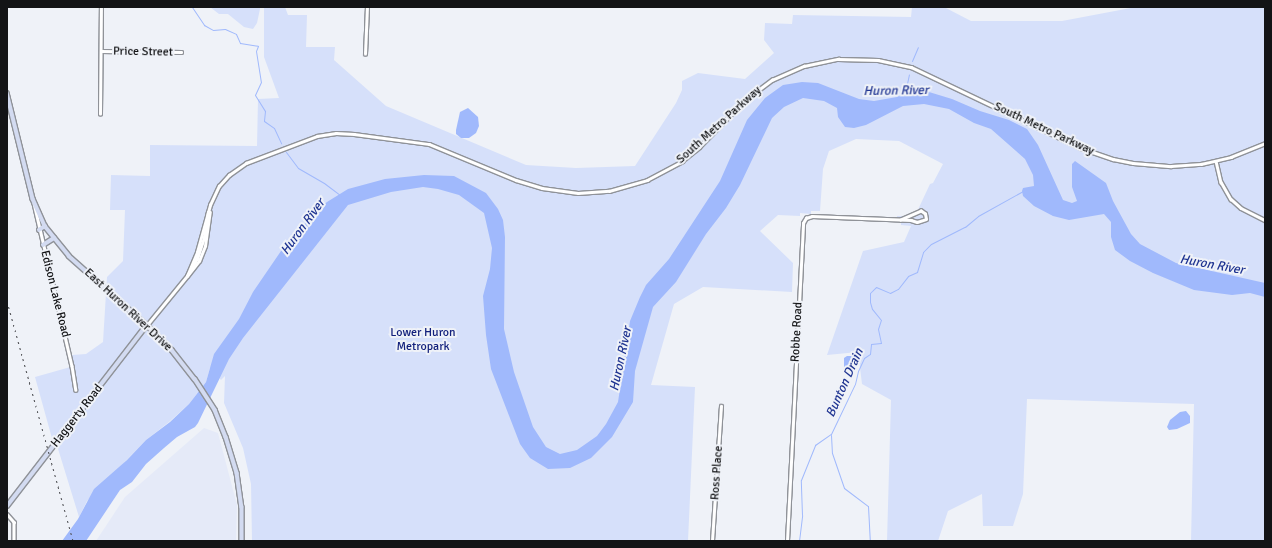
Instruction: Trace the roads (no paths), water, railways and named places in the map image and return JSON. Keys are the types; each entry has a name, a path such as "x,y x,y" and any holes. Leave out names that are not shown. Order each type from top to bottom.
{"main road":[{"name":"East Huron River Drive","path":"7,93 33,199 45,226 75,262 147,325 172,350 195,379 215,410 226,437 237,473 242,507 242,541"},
{"path":"39,230 45,226"},
{"path":"43,245 54,238"},
{"name":"Haggerty Road","path":"7,506 147,325"}],"street":[{"name":"Price Street","path":"101,7 101,51 181,52"},
{"path":"365,54 367,7"},
{"path":"100,114 101,51"},
{"name":"South Metro Parkway","path":"187,276 197,252 209,208 219,186 229,175 242,166 306,140 336,133 429,144 520,181 548,190 583,193 622,188 655,176 682,161 699,147 745,100 772,80 812,64 846,58 878,60 919,70 1076,145 1113,159 1163,166 1191,165 1216,161 1246,152 1265,143"},
{"path":"1216,161 1221,182 1231,199 1245,210 1265,220"},
{"name":"Edison Lake Road","path":"33,199 39,230 72,366 76,390"},
{"name":"South Metro Parkway","path":"147,325 196,266 205,246 210,216 209,208"},
{"name":"Robbe Road","path":"787,541 803,223 806,218 812,216 922,221 926,219 925,214 921,211 901,220"},
{"name":"Ross Place","path":"712,541 721,406"},
{"path":"7,514 14,522 14,541"}],"water":[{"name":"Huron River","path":"802,82 818,83 859,99 874,101 897,97 905,92 911,94 929,92 1009,120 1027,129 1038,145 1063,200 1072,203 1077,201 1072,187 1072,164 1075,161 1106,183 1113,201 1131,234 1140,244 1176,263 1265,283 1265,297 1250,293 1232,295 1194,290 1153,273 1130,261 1115,250 1111,237 1111,222 1104,214 1069,220 1053,216 1034,206 1023,196 1022,191 1023,188 1034,186 1033,175 1025,159 991,129 974,123 949,109 924,104 903,106 866,125 854,128 845,127 838,117 837,108 824,101 803,98 784,107 772,118 740,185 726,208 706,234 676,282 653,307 635,371 633,402 612,437 591,458 570,468 548,469 530,458 520,444 491,369 486,335 483,296 490,269 492,248 484,213 459,195 438,189 423,187 391,192 348,205 243,338 229,359 195,427 177,437 146,464 132,482 120,490 86,541 62,541 78,519 94,489 127,460 146,440 170,422 189,404 203,386 206,382 214,354 239,319 253,292 281,251 313,214 327,202 348,189 385,179 424,175 454,176 486,193 498,209 503,220 505,237 504,329 514,372 533,427 546,447 560,454 577,450 597,436 606,424 618,402 630,321 646,285 669,259 720,181 747,120 765,98 783,85"},
{"path":"468,108 478,117 479,126 476,133 469,138 461,138 456,134 460,112"},
{"path":"847,356 852,356 854,359 853,373 850,375 844,372 844,358"},
{"path":"1186,411 1190,416 1190,423 1177,429 1169,430 1167,427 1170,420 1180,412"}],"waterway":[{"path":"192,7 204,25 213,30 225,29 236,34 240,43 258,46 256,51 261,82 255,95 265,111 264,121 274,128 281,143"},
{"path":"912,61 918,47"},
{"name":"Huron River","path":"905,93 909,74"},
{"path":"286,152 298,168 324,183 341,196"},
{"name":"Bunton Drain","path":"799,541 802,515 801,480 815,445 831,434 855,384 858,371 864,358 870,354 871,344 881,343 878,329 881,320 872,309 870,293 876,287 890,293 898,289 908,276 917,272 923,252 931,244 965,227 978,216 1023,191"},
{"path":"831,435 832,453 844,488 868,506 870,541"}],"railway":[{"path":"7,301 73,541"}],"park label":[{"name":"Lower Huron Metropark","path":"423,340"}]}
